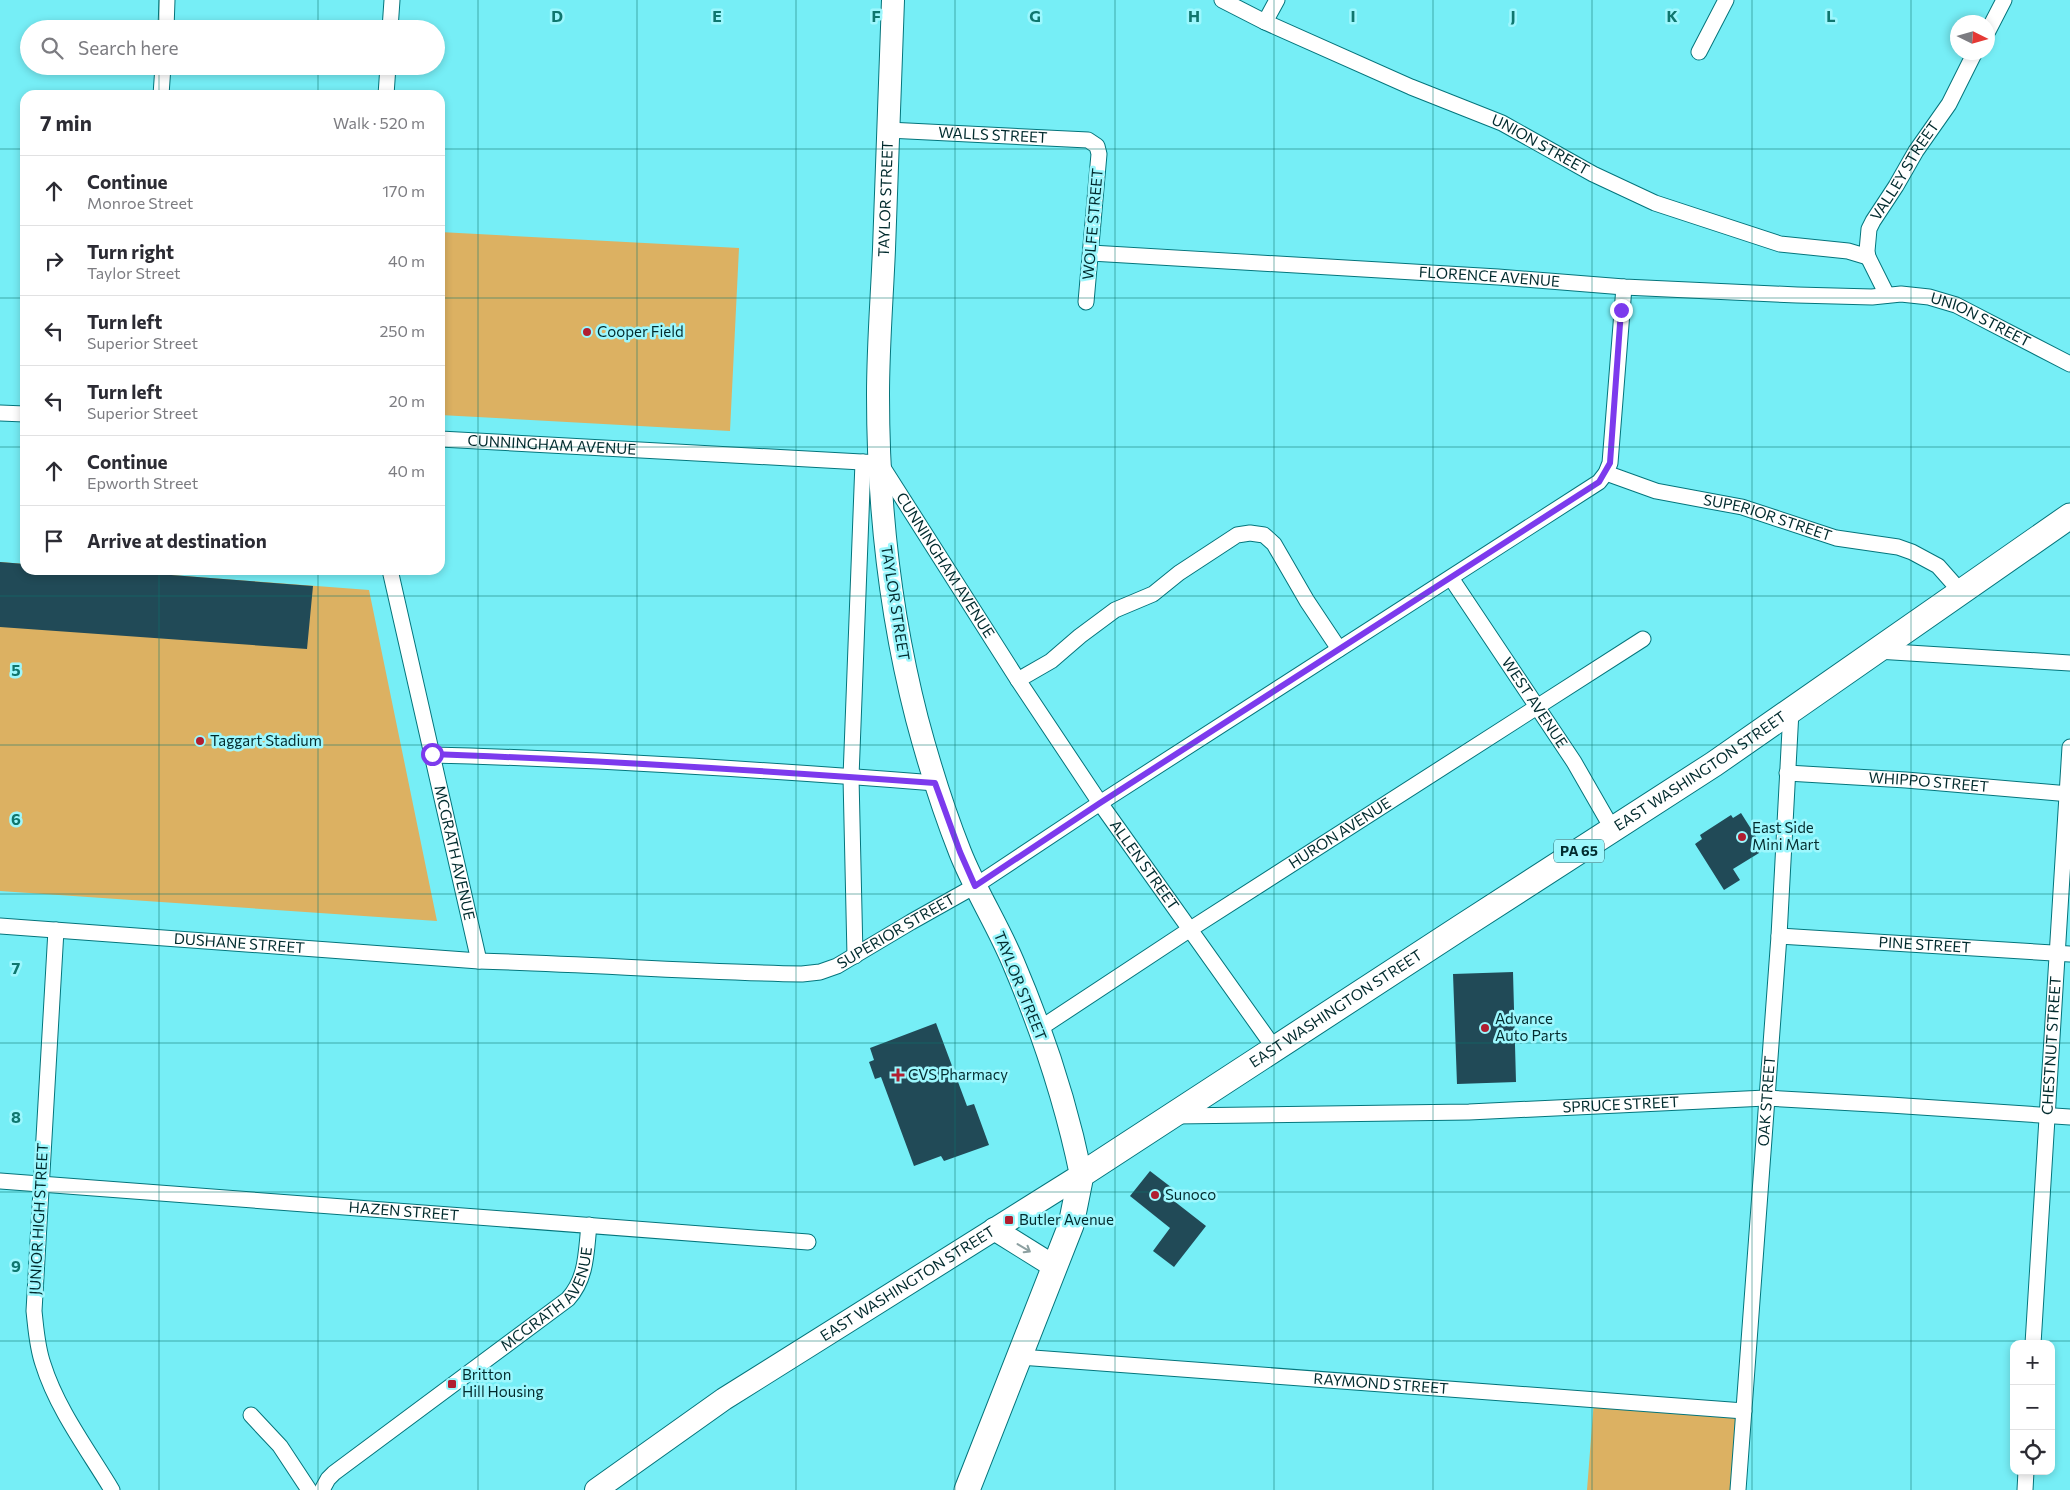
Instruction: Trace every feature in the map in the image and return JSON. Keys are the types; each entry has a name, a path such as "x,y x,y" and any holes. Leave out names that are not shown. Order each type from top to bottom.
{"main road":[{"name":"TAYLOR STREET","path":"893,0 878,392 871,462 887,550 902,651 917,719 935,783 960,852 1012,960 1038,1029 1071,1124 1081,1175"},
{"name":"EAST WASHINGTON STREET","path":"596,1490 724,1399 1081,1175 1714,764 2070,516"},
{"path":"966,1490 1072,1225 1081,1175"},
{"path":"994,1230 1055,1267"}],"street":[{"path":"166,20 167,0"},
{"path":"391,20 392,0"},
{"name":"UNION STREET","path":"1222,0 1265,22 1411,87 1502,123 1593,174 1656,203 1780,244 1848,251 1868,256"},
{"path":"1265,22 1278,0"},
{"path":"1699,52 1726,0"},
{"path":"1995,17 2004,0"},
{"name":"VALLEY STREET","path":"1886,295 1868,256 1869,229 1916,150 1949,104 1971,60"},
{"path":"161,90 162,75"},
{"path":"386,90 387,75"},
{"name":"WALLS STREET","path":"888,130 1088,140 1097,146"},
{"name":"WOLFE STREET","path":"1086,302 1099,154 1097,146"},
{"name":"FLORENCE AVENUE","path":"1091,253 1504,278 1624,288 1872,297 1886,295"},
{"path":"1606,473 1610,463 1624,288"},
{"name":"UNION STREET","path":"1886,295 1929,298 1956,305 2070,364"},
{"path":"0,413 20,414"},
{"name":"CUNNINGHAM AVENUE","path":"445,439 871,462 1018,680"},
{"name":"TAYLOR STREET","path":"855,956 850,776 871,462"},
{"name":"SUPERIOR STREET","path":"479,961 688,971 802,974 820,972 837,966 975,886 1100,803 1599,482 1606,473 1656,491 1742,508 1836,538 1898,548 1928,559 1945,572 1961,592"},
{"path":"1018,680 1051,661 1115,610 1153,594 1179,573 1237,535 1250,532 1264,535 1274,544 1307,601 1339,649"},
{"name":"MCGRATH AVENUE","path":"391,575 479,961"},
{"name":"WEST AVENUE","path":"1451,578 1574,762 1613,830"},
{"name":"HURON AVENUE","path":"1038,1029 1189,930 1373,814 1536,706 1643,639"},
{"path":"1877,651 2070,663"},
{"name":"ALLEN STREET","path":"1018,680 1100,803 1275,1049"},
{"name":"OAK STREET","path":"1738,1490 1779,936 1791,711"},
{"name":"CHESTNUT STREET","path":"2033,1340 2048,1116 2063,954 2070,747"},
{"path":"432,754 850,776 935,783"},
{"name":"WHIPPO STREET","path":"1787,773 2068,794"},
{"name":"DUSHANE STREET","path":"0,926 479,961"},
{"name":"JUNIOR HIGH STREET","path":"56,930 34,1311 43,1364 55,1395 112,1490"},
{"name":"PINE STREET","path":"1779,936 2063,954"},
{"name":"SPRUCE STREET","path":"1172,1116 1469,1112 1766,1098 2070,1118"},
{"name":"HAZEN STREET","path":"0,1181 808,1242"},
{"name":"MCGRATH AVENUE","path":"322,1490 328,1478 334,1473 568,1299 576,1290 583,1274 589,1225"},
{"name":"RAYMOND STREET","path":"1020,1357 1744,1411"},
{"path":"251,1415 280,1446 310,1490"},
{"path":"2024,1490 2026,1475"}],"shaded area":[{"name":"Cooper Field","path":"445,232 739,248 730,431 445,415"},
{"name":"Taggart Stadium","path":"0,562 20,564 20,575 172,575 369,590 437,921 0,891"},
{"path":"1594,1400 1744,1411 1738,1490 1587,1490"}],"building":[{"path":"0,562 20,564 20,575 171,575 313,586 307,649 0,627"},
{"path":"1741,813 1760,843 1759,853 1733,869 1740,880 1724,890 1695,844 1702,839 1700,835 1731,815 1733,818"},
{"name":"Advance Auto Parts","path":"1513,972 1516,1082 1457,1084 1453,974"},
{"name":"CVS Pharmacy","path":"936,1023 967,1106 974,1104 989,1145 944,1161 941,1156 914,1166 881,1077 875,1079 869,1062 874,1060 870,1048"},
{"path":"1150,1171 1180,1194 1174,1201 1206,1226 1174,1267 1153,1251 1170,1228 1130,1196"}],"place":[{"name":"Cooper Field","path":"587,332"},
{"name":"Taggart Stadium","path":"200,741"},
{"name":"East Side Mini Mart","path":"1742,837"},
{"name":"Advance Auto Parts","path":"1485,1028"},
{"name":"CVS Pharmacy","path":"898,1075"},
{"name":"Sunoco","path":"1155,1195"},
{"name":"Butler Avenue","path":"1009,1220"},
{"name":"Britton Hill Housing","path":"452,1384"}],"route":[{"path":"432,754 850,776 935,783 960,852 975,886 1100,803 1599,482 1606,473 1610,463 1621,310"}]}
